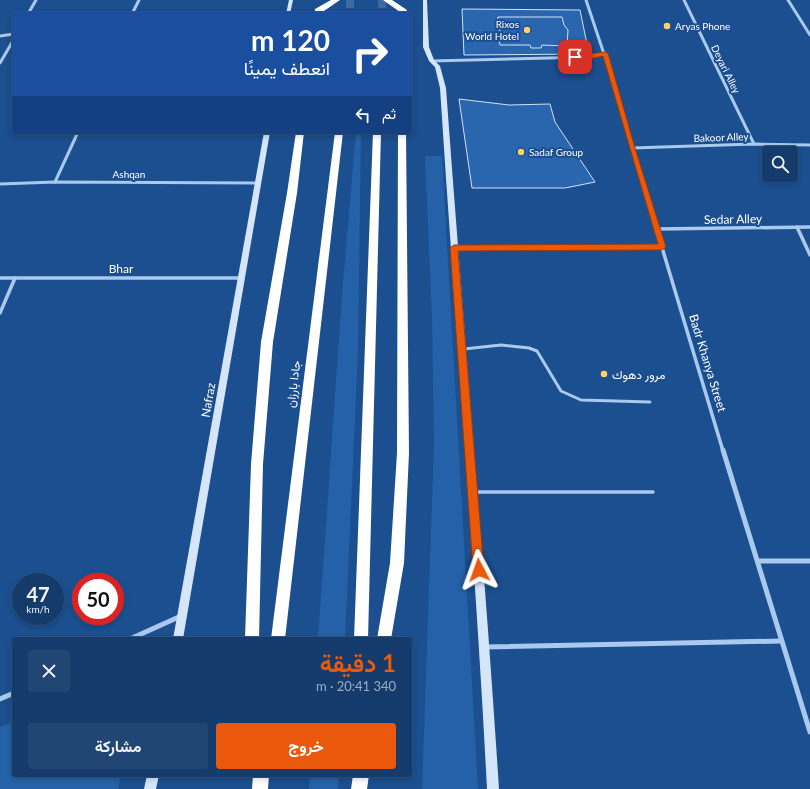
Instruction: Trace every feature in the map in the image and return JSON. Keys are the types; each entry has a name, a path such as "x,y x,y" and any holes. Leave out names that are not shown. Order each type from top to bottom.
{"highway":[{"path":"317,12 318,0"},
{"path":"317,12 336,0"},
{"path":"387,0 403,12"},
{"path":"402,0 403,12"},
{"path":"252,637 257,464 267,342 292,193 300,134"},
{"name":"جادا بارزان","path":"278,637 340,134"},
{"path":"361,637 377,134"},
{"path":"384,637 397,562 403,453 402,134"},
{"path":"258,777 259,789"},
{"path":"259,789 261,777"},
{"path":"357,777 358,789"},
{"path":"358,789 361,777"}],"main road":[{"path":"288,12 291,0"},
{"path":"425,0 426,39 432,61 437,66 441,77 443,88 485,647 494,789"},
{"name":"Nafraz","path":"178,637 267,134"},
{"path":"150,789 153,777"}],"street":[{"path":"29,12 36,0"},
{"path":"133,12 139,0"},
{"name":"Badr Khanya Street","path":"586,0 605,53 632,148 781,641 810,732"},
{"name":"Deyari Alley","path":"684,0 754,144"},
{"path":"788,0 810,35"},
{"path":"0,36 12,34"},
{"path":"0,63 12,42"},
{"path":"432,61 591,56 605,53"},
{"path":"55,182 77,134"},
{"name":"Bakoor Alley","path":"632,148 754,144 810,145"},
{"name":"Ashqan","path":"0,184 55,182 258,183"},
{"name":"Sedar Alley","path":"657,229 810,226"},
{"path":"797,227 810,255"},
{"path":"454,248 662,247"},
{"name":"Bhar","path":"0,278 242,278"},
{"path":"0,313 15,278"},
{"path":"758,561 810,561"},
{"path":"134,637 183,615"},
{"path":"485,647 781,641"},
{"path":"0,699 12,694"}],"lane":[{"path":"462,349 512,346 530,347 536,351 561,391 581,400 650,402"},
{"path":"473,492 653,492"}],"shaded area":[{"path":"356,134 361,134 358,351 345,637 318,637 342,295"},
{"path":"425,156 442,156 478,789 422,789 434,443 432,318"},
{"path":"12,722 12,777 121,777 118,789 0,789 0,727"},
{"path":"310,777 339,777 338,789 309,789"}],"building":[{"path":"462,9 580,10 589,54 464,55"},
{"name":"Rixos World Hotel","path":"498,17 562,17 564,25 568,30 567,46 542,45 541,48 531,48 530,45 500,45 499,39 503,38 500,38 501,34 497,22"},
{"name":"Sadaf Group","path":"459,99 509,105 550,104 555,122 595,182 565,188 472,188"}],"tunnel":[{"path":"350,0 350,12"},
{"path":"382,0 382,12"}],"place":[{"name":"Aryas Phone","path":"667,26"},
{"name":"Rixos World Hotel","path":"527,30"},
{"name":"Sadaf Group","path":"521,152"},
{"name":"مرور دهوك","path":"604,374"}],"route":[{"path":"479,570 454,248 662,247 605,53 575,57"}]}
